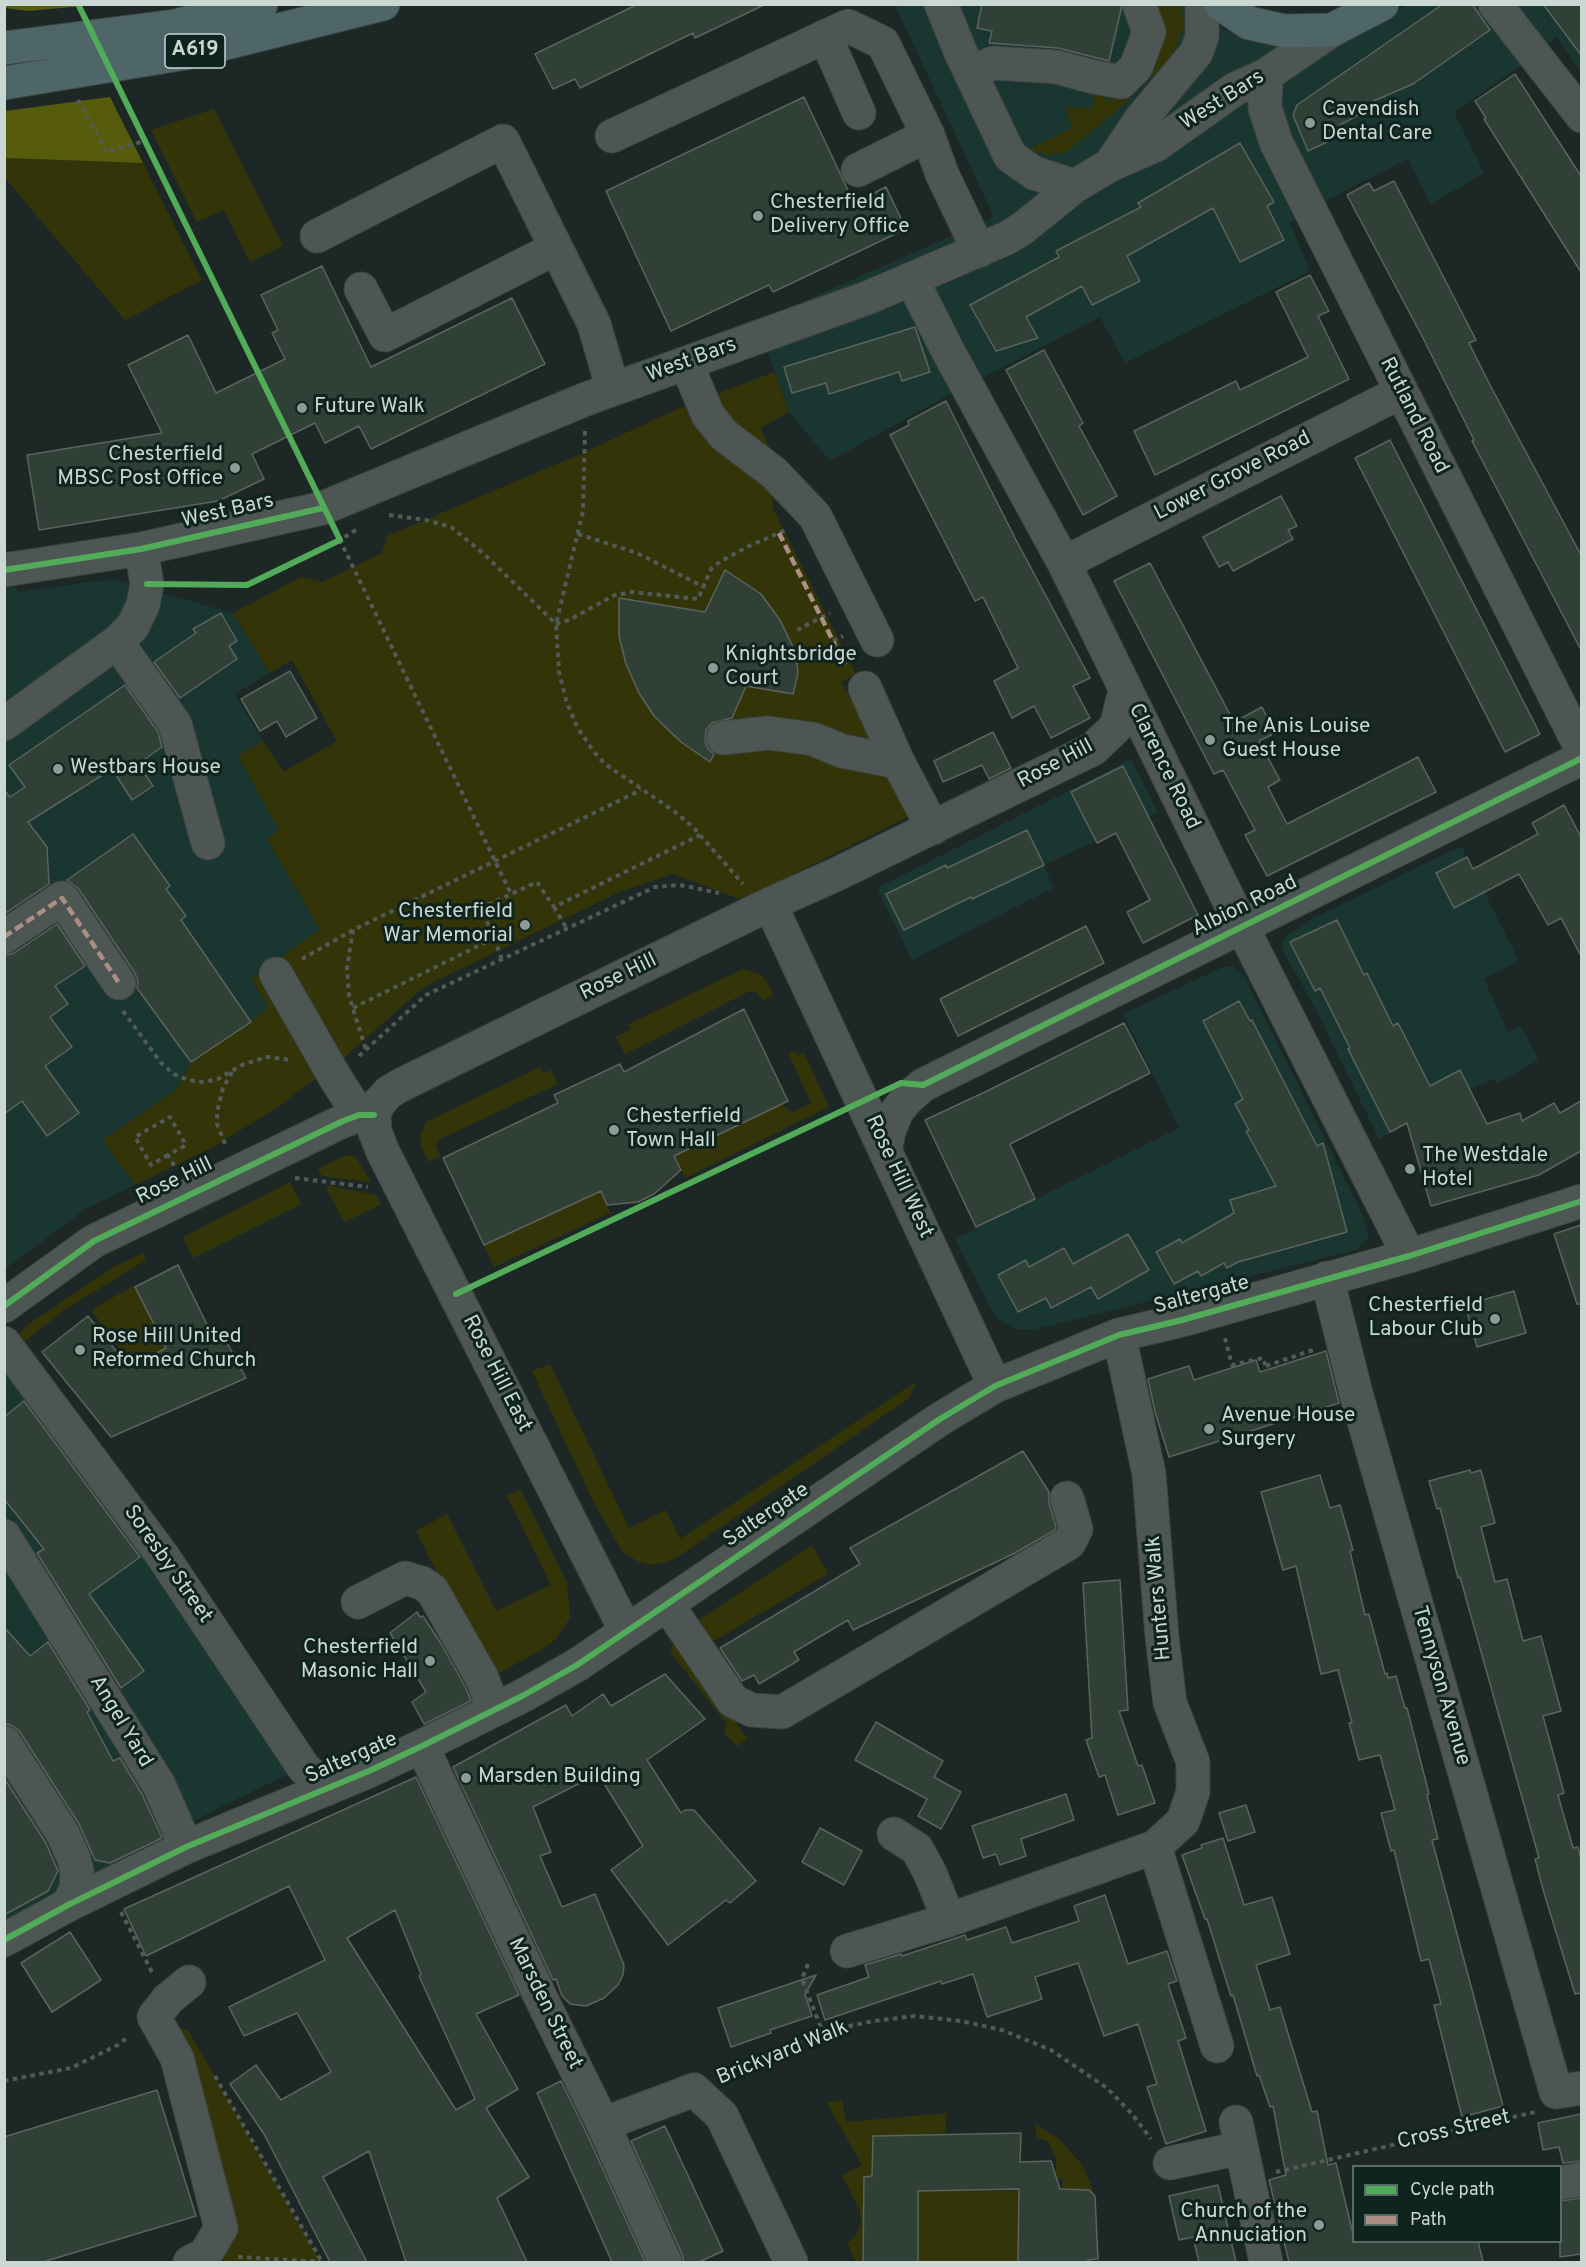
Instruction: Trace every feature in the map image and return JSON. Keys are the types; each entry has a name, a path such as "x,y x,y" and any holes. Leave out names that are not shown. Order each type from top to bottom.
{"highway":[{"name":"A619","path":"4,48 175,26 261,4"},
{"name":"A619","path":"4,83 186,53 383,4"},
{"name":"West Bars","path":"1221,4 1249,23 1285,31 1332,30 1382,4"}],"street":[{"path":"941,4 1010,156 1034,173 1075,186"},
{"path":"971,73 993,63 1057,67 1121,82 1136,67 1149,32 1139,4"},
{"name":"West Bars","path":"1110,165 1141,119 1196,53 1202,37 1202,4"},
{"path":"1495,4 1581,116"},
{"path":"612,136 848,26 883,43 928,135 942,174 979,251"},
{"name":"West Bars","path":"4,570 141,549 323,508 614,389 912,280 979,251 1023,228 1075,186 1110,165 1156,145 1235,89 1266,75 1332,30"},
{"path":"825,36 859,113"},
{"name":"Rutland Road","path":"1266,75 1265,108 1276,142 1581,750"},
{"path":"858,170 928,135"},
{"path":"318,236 503,141 594,324 614,389"},
{"path":"361,289 385,335 556,248"},
{"name":"Clarence Road","path":"912,280 948,351 1065,563 1125,691 1242,927 1409,1256"},
{"path":"686,363 708,416 724,435 774,474 815,516 877,640"},
{"name":"Lower Grove Road","path":"1065,563 1401,392"},
{"path":"4,724 117,642 133,626 143,605 147,585 141,549"},
{"path":"117,642 175,724 208,843"},
{"path":"855,676 897,762 933,828"},
{"name":"Rose Hill","path":"4,1306 94,1241 236,1171 367,1115 388,1092 400,1084 1093,749 1116,728 1125,691"},
{"path":"723,738 768,733 813,739 842,751 897,762"},
{"name":"Albion Road","path":"885,1151 889,1131 897,1111 923,1085 1581,758"},
{"path":"8,935 62,898 119,983"},
{"name":"Rose Hill West","path":"770,904 995,1386"},
{"path":"276,974 336,1079 367,1115"},
{"name":"Rose Hill East","path":"367,1115 626,1631"},
{"name":"Saltergate","path":"4,1940 68,1905 186,1847 327,1789 422,1746 578,1665 940,1419 995,1386 1119,1335 1182,1320 1409,1256 1581,1201"},
{"name":"Tennyson Avenue","path":"1327,1278 1364,1420 1569,2090"},
{"name":"Hunters Walk","path":"847,1951 949,1920 1155,1847 1183,1821 1193,1792 1193,1762 1170,1702 1149,1474 1119,1335"},
{"name":"Soresby Street","path":"4,1343 162,1555 236,1680 304,1768 327,1789"},
{"path":"667,1604 733,1701 752,1710 782,1712 1069,1543 1076,1529 1067,1498"},
{"name":"Angel Yard","path":"4,1536 159,1785 186,1847"},
{"path":"358,1602 405,1578 422,1583 432,1590 482,1678 494,1710"},
{"path":"4,1742 63,1834 74,1859 76,1889 68,1905"},
{"name":"Marsden Street","path":"422,1746 603,2124 665,2262"},
{"path":"894,1834 917,1849 930,1873 949,1920"},
{"path":"1155,1847 1217,2046"},
{"path":"189,1982 168,1999 154,2017 177,2058 179,2116 221,2228 191,2260"},
{"path":"694,2090 722,2116 791,2262"},
{"name":"Brickyard Walk","path":"603,2124 694,2090"},
{"path":"1170,2163 1242,2150 1266,2262"},
{"path":"1562,2183 1581,2180"},
{"path":"186,2186 190,2185 199,2217 191,2260"}],"path":[{"path":"75,95 106,152 143,138 149,152"},
{"path":"585,446 583,511 556,624 559,672 566,700 577,727 604,764 674,811 700,835 744,886 770,904"},
{"path":"323,508 512,894"},
{"path":"382,514 426,520 451,527 484,554 556,624"},
{"path":"556,624 569,620 615,595 632,592 698,599 711,569 721,561 815,516"},
{"path":"329,545 365,524"},
{"path":"578,534 637,553 704,587"},
{"path":"796,630 821,617"},
{"path":"835,645 855,676"},
{"path":"276,974 353,930 642,790"},
{"path":"554,907 700,835"},
{"path":"502,960 481,908 537,882 567,929"},
{"path":"336,1079 426,995 655,886 680,885 725,895"},
{"path":"353,930 347,968 349,996 366,1050"},
{"path":"353,1008 494,938"},
{"path":"119,983 112,996 150,1050 174,1074 203,1082 218,1079 242,1065 267,1057 299,1063"},
{"path":"233,1072 223,1088 217,1112 217,1124 236,1171"},
{"path":"170,1117 186,1145 168,1155 151,1165 135,1137 170,1117"},
{"path":"168,1155 190,1193"},
{"path":"292,1178 404,1192"},
{"path":"1218,1308 1232,1365 1263,1358 1267,1368 1342,1340"},
{"path":"808,1964 802,1979 823,2033"},
{"path":"4,2081 71,2068 118,2045 154,2017"},
{"path":"191,2260 321,2262"}],"shaded area":[{"path":"5,4 94,5 28,11 5,8"},
{"path":"895,5 1189,5 1195,18 1241,36 1328,52 1407,5 1581,5 1581,73 1557,37 1519,67 1454,112 1484,173 1431,204 1408,159 1329,199 1290,223 1310,271 1125,363 1100,317 945,397 830,461 789,412 757,322 994,217"},
{"path":"1151,5 1181,5 1184,26 1171,58 1113,114 1066,152 1043,156 1044,153 1026,150 1072,128 1065,108 1093,108 1095,90 1105,94 1107,103 1123,90"},
{"path":"110,97 143,163 5,158 5,111"},
{"path":"214,109 283,246 250,262 224,210 197,222 151,130"},
{"path":"4,158 143,163 202,280 125,320 5,178"},
{"path":"774,372 789,412 760,428 770,448 773,509 856,674 841,682 915,813 742,900 673,874 622,891 425,986 347,1055 275,1109 211,1148 135,1185 103,1140 177,1089 191,1062 251,1022 268,1007 251,979 320,929 267,839 279,830 238,756 263,741 284,772 337,741 292,660 270,673 233,613 301,577 322,582 382,553 387,536 583,453 675,410"},
{"path":"5,577 19,592 112,579 233,613 270,673 234,694 263,741 238,756 279,830 267,839 320,929 251,979 268,1007 251,1022 191,1062 177,1089 103,1140 135,1185 87,1208 5,1269"},
{"path":"1131,759 1158,812 1044,865 1053,888 912,960 879,892 879,887"},
{"path":"1461,846 1519,961 1484,979 1508,1032 1521,1026 1539,1060 1496,1084 1494,1078 1379,1139 1317,1012 1281,947 1284,938 1314,918"},
{"path":"1233,966 1244,976 1364,1218 1369,1238 1356,1250 1032,1330 1015,1329 996,1318 955,1239 1179,1128 1123,1014 1221,968"},
{"path":"743,969 759,974 766,980 773,995 763,1000 756,992 748,992 625,1054 616,1037 631,1029 629,1024"},
{"path":"795,1051 798,1056 804,1053 829,1107 685,1178 674,1156 782,1104 794,1112 811,1103 789,1054"},
{"path":"540,1067 544,1073 551,1070 558,1084 440,1139 436,1145 440,1156 429,1162 422,1148 420,1136 426,1122"},
{"path":"346,1155 356,1157 371,1182 322,1176 318,1169"},
{"path":"290,1182 301,1204 193,1258 183,1237"},
{"path":"325,1185 376,1195 381,1205 344,1222"},
{"path":"601,1191 610,1213 494,1267 484,1245"},
{"path":"143,1253 146,1260 64,1310 25,1341 20,1334 26,1326 112,1268"},
{"path":"133,1286 166,1348 133,1366 93,1313 93,1309"},
{"path":"550,1364 629,1528 666,1510 680,1539 917,1381 908,1399 682,1554 668,1562 650,1565 637,1561 623,1552 595,1505 532,1371"},
{"path":"4,1367 143,1556 289,1774 222,1806 5,1926"},
{"path":"520,1489 567,1583 570,1618 555,1640 540,1651 490,1678 416,1531 447,1514 496,1611 551,1585 507,1496"},
{"path":"812,1545 828,1574 712,1642 697,1621"},
{"path":"674,1642 683,1642 747,1739 738,1746 724,1734 727,1724 670,1652"},
{"path":"174,2028 188,2030 321,2262 224,2262"},
{"path":"842,2099 846,2122 947,2113 945,2133 873,2137 872,2176 864,2178 862,2262 856,2262 847,2243 856,2236 861,2223 860,2211 842,2175 862,2165 827,2103"},
{"path":"1035,2124 1059,2139 1083,2166 1095,2196 1088,2190 1062,2189 1063,2179 1056,2178 1056,2158 1048,2141 1037,2138"},
{"path":"918,2191 1019,2191 1018,2262 919,2262"}],"building":[{"path":"638,4 766,4 695,38 693,33 580,88 575,79 553,89 535,54"},
{"path":"982,4 1121,4 1109,61 1058,48 989,43 992,31 977,28"},
{"path":"1443,4 1472,4 1490,30 1413,84 1362,106 1364,112 1327,132 1331,140 1308,151 1293,115 1297,105"},
{"path":"1543,4 1581,4 1581,55"},
{"path":"1515,74 1581,176 1581,272 1484,119 1486,118 1475,101"},
{"name":"Chesterfield Delivery Office","path":"804,97 854,203 886,187 906,229 773,292 769,285 671,331 606,191"},
{"path":"1240,143 1274,202 1267,206 1284,240 1240,262 1213,208 1127,256 1140,281 1092,305 1082,286 1026,317 1038,338 996,351 970,305 1059,257 1056,251 1141,207 1138,203"},
{"path":"1394,181 1476,340 1469,343 1489,383 1581,555 1581,650 1472,441 1474,440 1423,338 1347,195 1369,183 1374,191"},
{"name":"Future Walk","path":"322,266 371,367 512,298 545,364 371,449 359,426 325,443 315,423 252,454 264,479 218,501 39,530 27,455 162,433 128,365 188,335 216,393 285,359 272,333 278,330 261,295"},
{"path":"1310,275 1329,311 1318,316 1349,379 1155,475 1134,431 1236,381 1240,390 1308,357 1276,292"},
{"path":"915,327 930,372 902,381 899,372 829,394 826,383 792,393 784,367"},
{"path":"1044,350 1083,423 1079,426 1117,496 1083,515 1006,370"},
{"path":"946,401 1016,540 1090,678 1073,686 1090,718 1051,738 1034,706 1012,718 994,681 1018,668 983,597 975,601 890,435 909,425 908,421"},
{"path":"1390,440 1540,734 1505,752 1355,458"},
{"path":"1281,496 1297,526 1288,530 1293,539 1233,571 1228,562 1219,567 1203,537"},
{"path":"1150,563 1234,722 1262,707 1275,733 1259,741 1280,780 1268,787 1287,824 1418,757 1436,792 1267,876 1245,835 1255,830 1223,770 1214,774 1114,581"},
{"name":"Knightsbridge Court","path":"725,570 761,594 780,620 796,653 798,673 793,694 746,686 732,718 712,723 706,730 705,741 708,749 714,754 710,762 681,742 654,716 639,693 626,664 619,636 619,598 705,612"},
{"path":"221,613 237,641 229,646 237,659 180,698 154,662 196,633 193,629"},
{"path":"290,671 317,718 286,737 277,721 260,731 241,699"},
{"path":"125,685 158,732 162,747 138,764 153,786 132,800 112,769 28,822 47,847 49,884 4,914 4,790 10,797 25,787 9,765"},
{"path":"993,732 1011,768 989,779 982,765 943,782 934,761"},
{"path":"1123,766 1198,915 1143,943 1127,912 1150,900 1116,833 1097,843 1071,792"},
{"path":"1564,805 1581,837 1581,956 1561,918 1548,925 1519,874 1454,908 1436,873 1467,857 1473,869 1538,834 1532,823"},
{"path":"1027,830 1044,865 904,930 886,894"},
{"path":"133,834 170,886 166,889 186,916 181,920 251,1022 191,1062 137,988 138,981 135,973 78,888 67,880"},
{"path":"1337,920 1364,975 1367,973 1393,1026 1398,1023 1430,1086 1460,1070 1487,1124 1520,1113 1522,1121 1554,1103 1560,1113 1581,1101 1581,1151 1539,1175 1431,1206 1407,1123 1390,1132 1320,988 1315,991 1290,942"},
{"path":"57,924 85,966 55,986 68,1004 50,1017 72,1047 45,1066 79,1113 47,1136 22,1101 4,1114 4,956 14,953"},
{"path":"1086,926 1104,963 958,1036 940,999"},
{"path":"1239,1001 1250,1021 1252,1020 1317,1146 1323,1143 1347,1232 1238,1262 1227,1268 1224,1263 1201,1276 1198,1271 1174,1284 1156,1252 1180,1239 1182,1243 1234,1213 1230,1200 1276,1186 1246,1131 1249,1130 1235,1104 1243,1099 1203,1021"},
{"name":"Chesterfield Town Hall","path":"744,1009 788,1101 674,1156 681,1170 654,1194 638,1202 607,1205 601,1191 484,1245 443,1158 558,1103 554,1095 620,1064 624,1072"},
{"path":"1124,1023 1150,1073 1010,1144 1035,1199 976,1227 925,1120"},
{"path":"1581,1225 1581,1304 1577,1304 1554,1234"},
{"path":"1128,1234 1149,1270 1098,1299 1091,1287 1051,1308 1046,1298 1018,1312 998,1275 1026,1260 1029,1267 1064,1248 1073,1264"},
{"name":"Rose Hill United Reformed Church","path":"178,1265 215,1341 224,1337 246,1378 111,1437 42,1352 88,1316 130,1368 166,1348 135,1287"},
{"name":"Chesterfield Labour Club","path":"1514,1291 1526,1333 1477,1347 1465,1305"},
{"name":"Avenue House Surgery","path":"1326,1351 1339,1403 1169,1457 1155,1412 1148,1379 1189,1366 1194,1380 1256,1360 1260,1372"},
{"path":"24,1401 140,1557 89,1594 144,1671 121,1688 37,1553 44,1549 4,1499 4,1417"},
{"path":"1023,1451 1049,1492 1055,1530 1015,1553 853,1630 848,1620 794,1652 799,1660 759,1684 754,1675 742,1681 720,1648 860,1564 850,1548"},
{"path":"1470,1470 1471,1473 1481,1470 1495,1523 1481,1527 1495,1582 1507,1579 1523,1641 1541,1636 1561,1711 1543,1716 1564,1793 1558,1795 1573,1848 1578,1847 1581,1860 1581,1993 1575,1994 1544,1893 1535,1859 1539,1858 1440,1508 1437,1509 1429,1481"},
{"path":"1320,1475 1330,1508 1340,1505 1353,1550 1350,1551 1365,1615 1369,1614 1385,1674 1387,1673 1388,1678 1396,1676 1405,1708 1407,1708 1438,1839 1432,1840 1503,2106 1462,2117 1434,2005 1441,2004 1429,1959 1421,1961 1394,1850 1391,1851 1381,1813 1395,1810 1380,1755 1359,1760 1338,1670 1321,1674 1296,1566 1283,1570 1261,1492"},
{"path":"1120,1580 1128,1710 1119,1711 1138,1766 1142,1765 1155,1803 1118,1815 1105,1775 1099,1777 1086,1740 1092,1738 1083,1583"},
{"name":"Chesterfield Masonic Hall","path":"417,1612 420,1617 423,1616 440,1642 471,1701 424,1724 412,1702 426,1692 390,1633"},
{"path":"4,1627 30,1656 48,1642 90,1710 87,1712 113,1761 120,1758 142,1794 162,1838 110,1863 95,1860 79,1824 20,1732 4,1723"},
{"path":"665,1674 705,1719 647,1760 681,1813 685,1810 694,1810 756,1881 730,1903 726,1900 668,1945 611,1870 643,1846 598,1774 533,1807 551,1852 540,1856 562,1907 595,1894 624,1965 623,1975 618,1985 604,1998 586,2006 570,2004 562,1996 556,1979 553,1980 453,1767 566,1705 572,1716 603,1694 611,1706"},
{"path":"876,1722 943,1761 934,1777 961,1792 941,1829 918,1816 927,1799 855,1760"},
{"path":"416,1777 519,1995 476,2014 518,2089 486,2108 529,2177 497,2198 527,2262 406,2262 369,2151 323,2177 367,2262 330,2262 264,2134 230,2084 256,2065 281,2100 331,2072 297,2013 244,2036 229,2007 325,1960 289,1886 146,1956 124,1909","holes":["395,1910 421,1974 419,1976 475,2099 456,2110 347,1938"]},
{"path":"4,1778 46,1843 58,1871 48,1891 4,1915"},
{"path":"1066,1794 1074,1820 1021,1839 1026,1856 1000,1865 996,1854 983,1858 972,1826"},
{"path":"1246,1805 1255,1832 1228,1841 1219,1813"},
{"path":"820,1828 862,1851 844,1885 802,1862"},
{"path":"1223,1838 1244,1905 1272,1897 1290,1954 1256,1965 1270,2010 1280,2007 1312,2112 1317,2111 1328,2165 1336,2163 1352,2230 1352,2243 1478,2243 1483,2262 1289,2262 1269,2180 1286,2175 1273,2106 1270,2107 1259,2075 1257,2076 1233,1995 1231,1996 1207,1919 1205,1919 1182,1855 1202,1848 1201,1845"},
{"path":"1105,1895 1128,1964 1167,1951 1177,1981 1168,1984 1186,2038 1178,2041 1206,2131 1166,2144 1147,2087 1157,2084 1138,2024 1104,2036 1078,1963 1035,1977 1042,1999 987,2017 973,1974 942,1984 941,1981 825,2020 817,1995 869,1977 865,1965 901,1954 902,1956 965,1935 967,1940 1006,1927 1012,1943 1079,1921 1074,1906"},
{"path":"70,1932 101,1980 52,2012 21,1963"},
{"path":"816,1975 805,1994 812,2016 770,2030 771,2033 731,2047 718,2008"},
{"path":"561,2081 645,2262 612,2262 537,2093"},
{"path":"157,2090 196,2216 43,2262 4,2262 4,2137"},
{"path":"1581,2114 1581,2161 1563,2163 1559,2147 1543,2150 1538,2123"},
{"path":"665,2126 723,2251 699,2262 684,2262 631,2141"},
{"path":"1021,2133 1020,2162 1051,2161 1060,2189 1089,2190 1095,2196 1098,2259 1088,2260 1088,2262 1018,2262 1019,2189 918,2191 918,2262 863,2262 864,2177 872,2176 873,2136"},
{"path":"1218,2185 1236,2262 1199,2262 1193,2237 1179,2240 1169,2196"},
{"path":"1581,2198 1581,2254 1560,2257 1562,2201"}],"marked path":[{"path":"779,533 835,645"},
{"path":"4,937 62,898 119,983"}],"cycle path":[{"path":"78,4 340,540 247,585 147,584"},
{"path":"4,570 141,549 323,508"},
{"path":"456,1294 901,1083 923,1085 1582,758"},
{"path":"4,1306 94,1241 343,1121 359,1115 374,1115"},
{"path":"4,1940 68,1905 186,1847 369,1771 524,1695 577,1665 940,1419 995,1386 1119,1335 1182,1320 1409,1256 1582,1201"}],"place":[{"name":"Cavendish Dental Care","path":"1310,123"},
{"name":"Chesterfield Delivery Office","path":"758,216"},
{"name":"Future Walk","path":"302,408"},
{"name":"Chesterfield MBSC Post Office","path":"235,468"},
{"name":"Knightsbridge Court","path":"713,668"},
{"name":"The Anis Louise Guest House","path":"1210,740"},
{"name":"Westbars House","path":"58,769"},
{"name":"Chesterfield War Memorial","path":"525,925"},
{"name":"Chesterfield Town Hall","path":"614,1130"},
{"name":"The Westdale Hotel","path":"1410,1169"},
{"name":"Chesterfield Labour Club","path":"1495,1319"},
{"name":"Rose Hill United Reformed Church","path":"80,1350"},
{"name":"Avenue House Surgery","path":"1209,1429"},
{"name":"Chesterfield Masonic Hall","path":"430,1661"},
{"name":"Marsden Building","path":"466,1778"},
{"name":"Church of the Annuciation","path":"1319,2225"}]}
